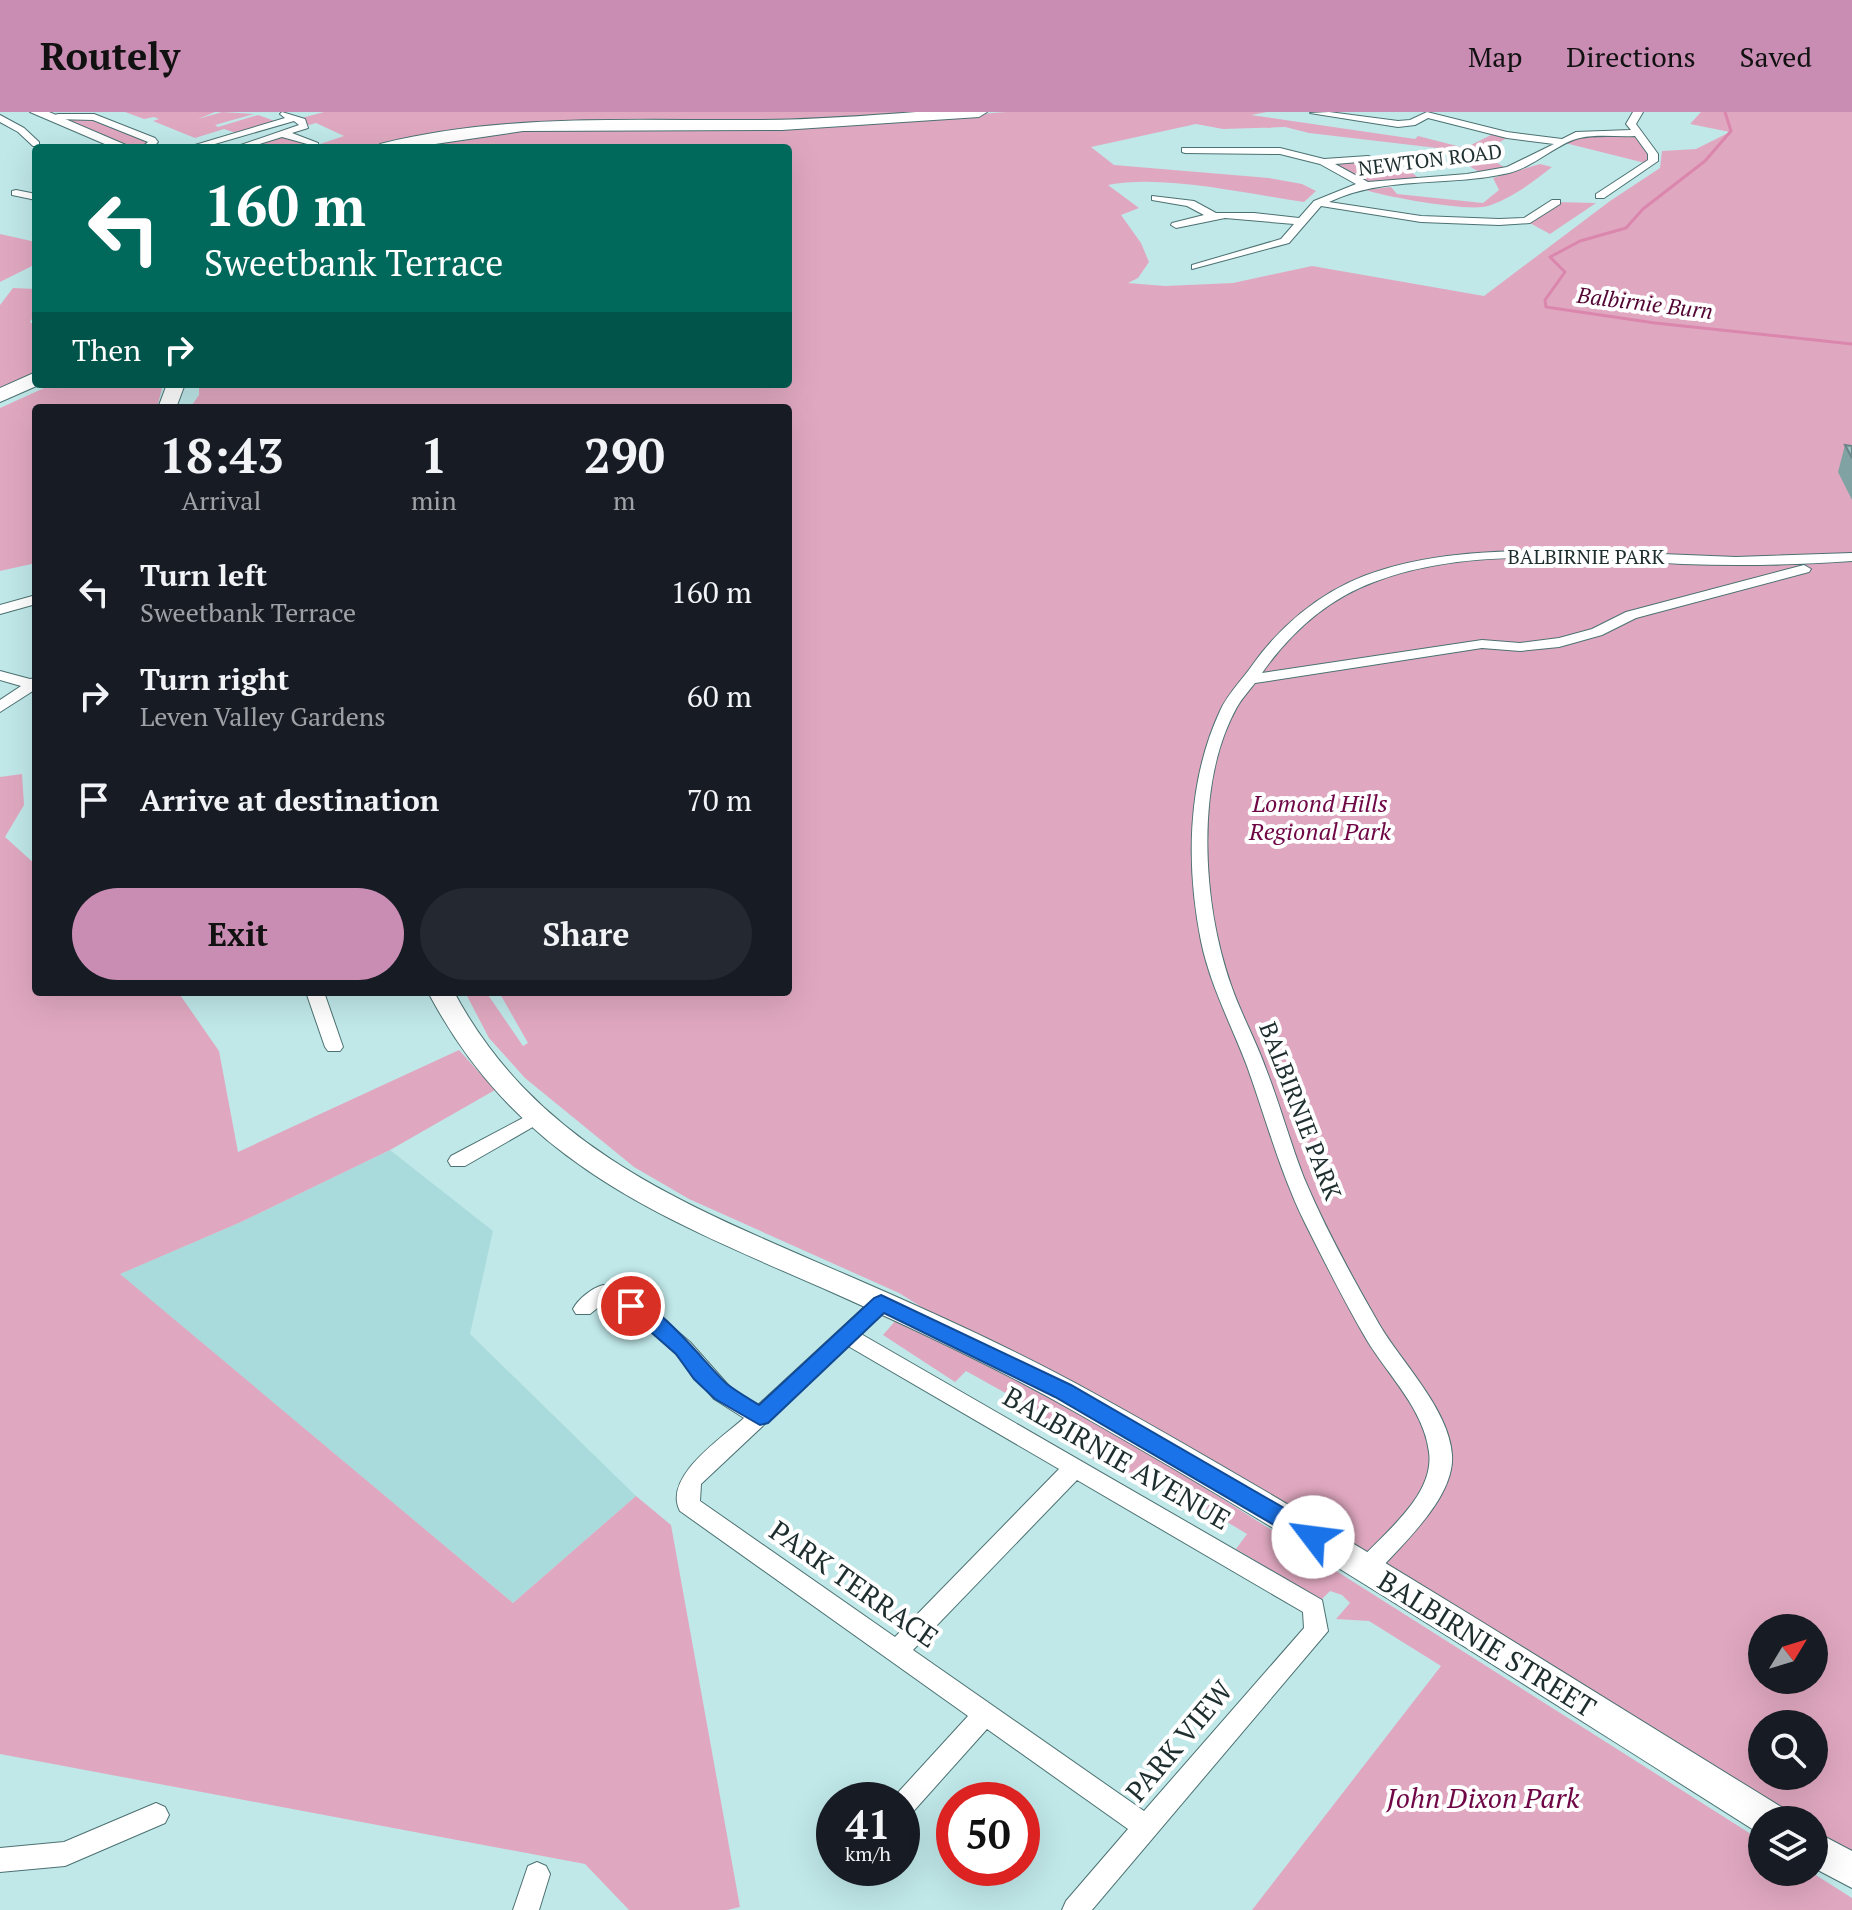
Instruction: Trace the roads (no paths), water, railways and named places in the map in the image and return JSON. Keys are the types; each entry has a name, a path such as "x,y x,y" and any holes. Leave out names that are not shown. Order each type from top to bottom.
{"highway":[{"path":"406,144 534,124 813,124 979,112"},
{"path":"0,396 32,380"}],"main road":[{"path":"37,112 116,144"},
{"name":"BALBIRNIE STREET","path":"443,996 468,1043 484,1064 538,1116 607,1172 686,1217 991,1354 1087,1404 1367,1568 1748,1806"},
{"path":"1828,1856 1852,1871"}],"street":[{"path":"250,144 302,129 305,123 279,112"},
{"path":"1315,113 1398,124 1412,123 1427,115 1507,135 1561,142"},
{"path":"1600,196 1653,161 1653,154 1631,124 1632,113"},
{"path":"1,114 36,144"},
{"path":"58,117 88,116 153,141 150,144"},
{"path":"204,144 294,118"},
{"path":"95,136 123,128"},
{"name":"NEWTON ROAD","path":"1196,267 1285,241 1318,203 1334,193 1364,184 1467,177 1509,170 1576,135 1638,133"},
{"path":"284,134 312,144"},
{"path":"1185,150 1280,151 1324,162 1364,184"},
{"path":"1324,162 1368,159"},
{"path":"16,193 32,196"},
{"path":"1156,198 1190,203 1211,214"},
{"path":"1318,203 1421,219 1499,222 1536,217 1556,202"},
{"path":"1176,225 1211,214 1252,215 1303,222"},
{"name":"BALBIRNIE PARK","path":"1367,1568 1427,1498 1440,1473 1441,1451 1429,1418 1372,1331 1298,1187 1255,1064 1219,976 1205,905 1200,846 1203,791 1227,710 1264,655 1319,603 1387,573 1467,558 1548,552 1783,562 1852,557"},
{"name":"BALBIRNIE PARK","path":"1250,679 1482,644 1509,649 1580,638 1607,630 1631,615 1801,570 1820,561"},
{"path":"0,610 32,600"},
{"path":"0,675 32,683"},
{"path":"0,707 32,684"},
{"path":"316,996 334,1047"},
{"path":"458,1161 538,1116"},
{"path":"583,1309 596,1289 631,1306 683,1348 722,1393 760,1417 881,1303"},
{"name":"BALBIRNIE AVENUE","path":"848,1336 1314,1607"},
{"name":"PARK TERRACE","path":"760,1417 690,1481 688,1505 1147,1828"},
{"path":"897,1651 1074,1468"},
{"name":"PARK VIEW","path":"1075,1910 1316,1631 1314,1607"},
{"path":"920,1786 986,1713"},
{"path":"0,1860 65,1854 156,1815"},
{"path":"526,1910 537,1874"}],"waterway":[{"name":"Balbirnie Burn","path":"1725,112 1731,131 1705,161 1643,209 1626,228 1580,241 1550,257 1565,272 1545,300 1546,307 1655,323 1852,344"}],"park label":[{"name":"Lomond Hills Regional Park","path":"1320,818"},
{"name":"John Dixon Park","path":"1483,1798"}]}
